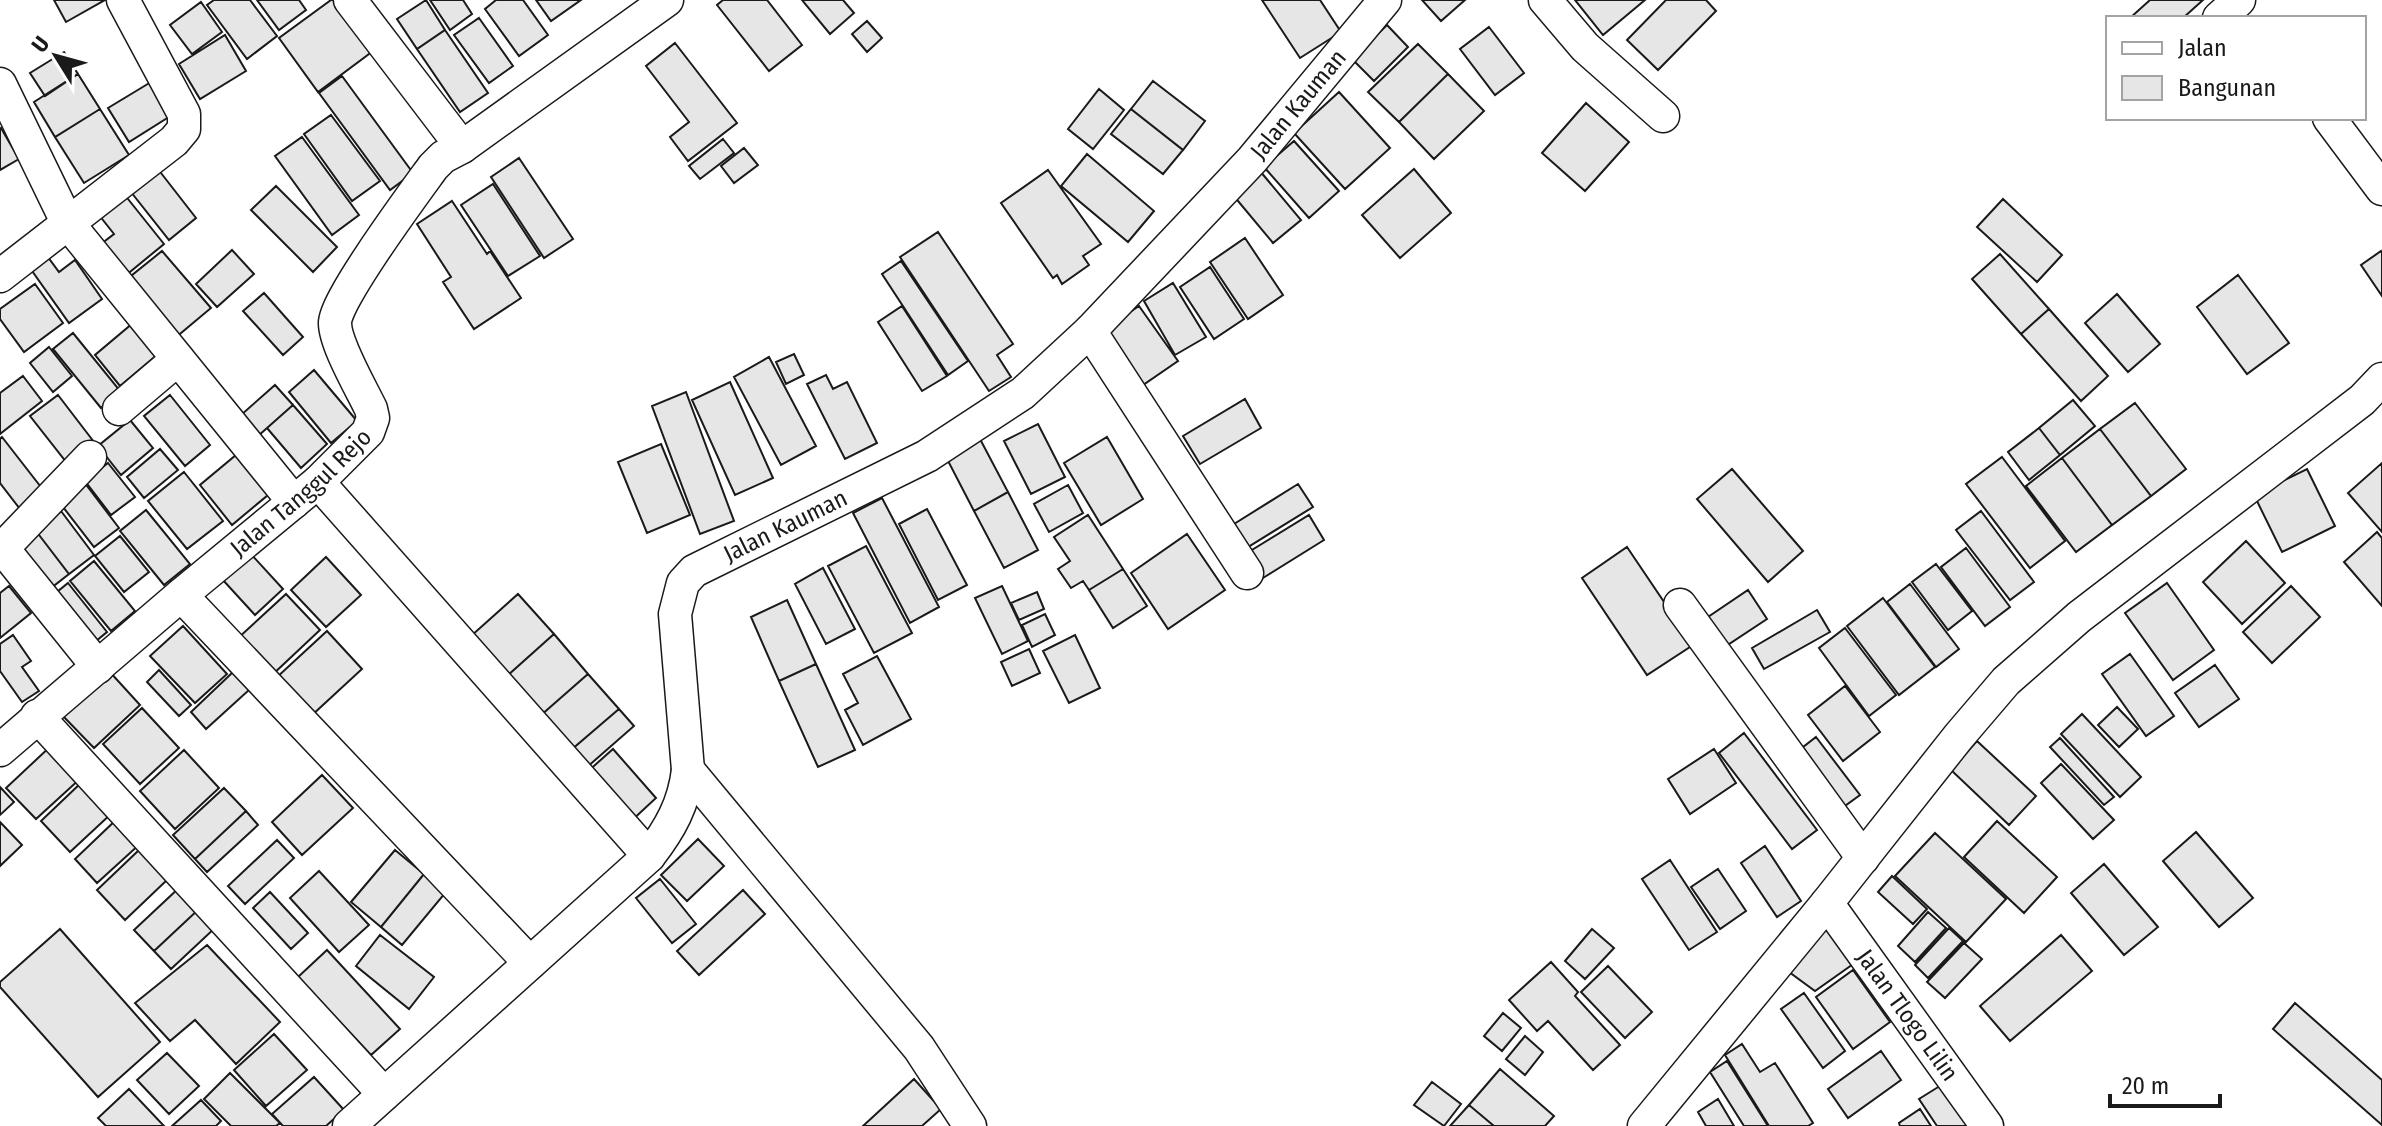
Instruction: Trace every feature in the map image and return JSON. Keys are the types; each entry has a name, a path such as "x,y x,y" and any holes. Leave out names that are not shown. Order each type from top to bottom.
{"street":[{"path":"0,276 174,141 184,129 184,114 123,0"},
{"path":"350,0 462,147"},
{"name":"Jalan Tanggul Rejo","path":"0,750 306,492 364,438 373,418 336,334 335,319 357,278 433,167 443,157 462,147 653,13 667,0"},
{"name":"Jalan Kauman","path":"349,1126 649,856 666,834 678,812 688,770 675,614 683,583 694,571 927,456 1023,393 1090,331 1252,160 1385,0"},
{"path":"1545,0 1585,47 1663,116"},
{"path":"2221,16 2241,0 2254,16"},
{"path":"0,84 67,222 178,359 649,856"},
{"path":"2330,120 2382,189"},
{"path":"1090,331 1247,573"},
{"path":"119,409 178,359"},
{"path":"1644,1126 2006,681 2079,617 2362,400 2382,379"},
{"path":"90,457 1,546 98,667"},
{"path":"181,595 530,963"},
{"path":"1680,605 1863,858"},
{"path":"37,716 384,1094"},
{"path":"688,770 919,1048 970,1126"},
{"name":"Jalan Tlogo Lilin","path":"1827,903 1987,1126"}],"building":[{"path":"54,0 105,0 66,22"},
{"path":"214,0 250,0 277,36 247,59 207,5"},
{"path":"257,0 299,0 306,10 279,30"},
{"path":"331,0 336,0 373,51 318,92 279,38"},
{"path":"426,0 445,30 417,49 397,19"},
{"path":"430,0 463,0 472,14 450,30"},
{"path":"496,0 523,0 548,35 519,56 485,9"},
{"path":"536,0 581,0 551,21"},
{"path":"723,0 767,0 802,45 769,71 717,5"},
{"path":"802,0 843,0 854,13 830,34"},
{"path":"1262,0 1320,0 1341,32 1300,58"},
{"path":"1422,0 1465,0 1441,21"},
{"path":"1575,0 1645,0 1603,35"},
{"path":"1666,0 1706,0 1716,11 1658,70 1627,40"},
{"path":"2150,0 2203,0 2185,16 2132,16"},
{"path":"201,2 222,32 192,54 170,25"},
{"path":"479,18 513,66 489,83 454,35"},
{"path":"867,21 882,38 867,52 852,34"},
{"path":"1387,25 1408,47 1374,81 1352,59"},
{"path":"1489,27 1524,73 1495,95 1460,49"},
{"path":"445,30 488,93 460,112 417,49"},
{"path":"225,35 246,71 200,99 179,64"},
{"path":"675,43 737,123 688,161 670,137 689,122 646,66"},
{"path":"1418,44 1448,74 1399,122 1368,92"},
{"path":"64,52 78,74 45,96 30,73"},
{"path":"78,74 100,109 55,137 34,102"},
{"path":"1448,74 1484,111 1434,159 1399,122"},
{"path":"342,76 413,173 390,190 319,93"},
{"path":"1153,81 1205,121 1183,150 1131,109"},
{"path":"151,82 172,115 129,142 108,108"},
{"path":"1099,89 1124,110 1093,149 1068,129"},
{"path":"1339,92 1390,148 1345,189 1294,133"},
{"path":"1586,103 1629,142 1585,191 1542,153"},
{"path":"100,109 129,155 84,183 55,137"},
{"path":"1131,109 1183,150 1163,174 1111,134"},
{"path":"331,115 380,181 352,201 304,134"},
{"path":"0,129 19,159 0,170"},
{"path":"302,137 359,215 332,235 275,156"},
{"path":"723,139 734,153 700,179 689,166"},
{"path":"1294,141 1339,191 1309,218 1264,167"},
{"path":"744,148 758,165 734,183 721,166"},
{"path":"1087,154 1154,211 1128,242 1061,186"},
{"path":"519,158 573,239 544,258 491,177"},
{"path":"154,164 196,218 169,240 127,187"},
{"path":"1414,169 1451,213 1400,258 1362,215"},
{"path":"1048,170 1101,244 1083,256 1089,265 1062,284 1057,275 1053,278 1001,203"},
{"path":"1260,171 1301,220 1273,243 1233,195"},
{"path":"493,184 540,256 508,276 461,205"},
{"path":"276,186 337,247 313,272 251,210"},
{"path":"120,189 164,244 125,276 101,244 114,234 95,210"},
{"path":"2003,199 2062,255 2037,282 1977,227"},
{"path":"452,201 521,298 474,329 443,282 451,277 417,224"},
{"path":"938,232 1013,344 997,355 1011,377 989,391 900,257"},
{"path":"1245,238 1283,295 1248,319 1210,262"},
{"path":"42,249 59,272 75,260 102,299 69,323 25,261"},
{"path":"232,250 254,274 217,307 196,284"},
{"path":"162,251 211,308 175,338 126,280"},
{"path":"2382,253 2382,296 2361,265"},
{"path":"2000,254 2049,309 2021,334 1972,279"},
{"path":"901,261 968,361 948,375 882,274"},
{"path":"1210,267 1244,319 1214,339 1180,287"},
{"path":"2238,275 2289,343 2247,374 2197,307"},
{"path":"1173,283 1206,337 1175,355 1144,301"},
{"path":"35,284 63,323 24,352 0,319 0,309"},
{"path":"264,293 303,337 283,355 243,311"},
{"path":"2117,294 2160,344 2128,372 2085,323"},
{"path":"902,306 947,376 922,391 878,322"},
{"path":"1139,306 1178,361 1143,385 1105,329"},
{"path":"2049,309 2108,376 2081,401 2021,334"},
{"path":"133,323 158,354 120,386 95,355"},
{"path":"73,333 121,392 101,408 53,349"},
{"path":"49,347 72,376 53,392 30,363"},
{"path":"794,354 804,375 786,384 776,362"},
{"path":"769,357 816,446 781,465 734,377"},
{"path":"314,370 357,421 331,443 289,392"},
{"path":"826,375 833,389 847,382 877,443 845,459 807,384"},
{"path":"23,376 42,401 0,434 0,393"},
{"path":"730,382 773,478 735,495 692,400"},
{"path":"275,385 293,405 258,436 241,415"},
{"path":"686,392 734,521 700,534 652,406"},
{"path":"58,395 94,442 67,463 30,416"},
{"path":"170,395 210,445 185,466 144,416"},
{"path":"1245,399 1261,428 1200,464 1183,436"},
{"path":"2073,400 2095,426 2060,455 2039,428"},
{"path":"2135,403 2186,469 2151,496 2100,429"},
{"path":"293,405 327,444 301,468 267,428"},
{"path":"130,420 153,448 121,475 98,446"},
{"path":"1038,424 1065,477 1031,494 1004,441"},
{"path":"2039,428 2060,455 2029,480 2008,452"},
{"path":"2100,429 2151,496 2112,525 2062,458"},
{"path":"2,437 44,491 20,509 0,483"},
{"path":"1107,437 1143,499 1101,525 1064,463"},
{"path":"980,439 1008,492 974,511 946,457"},
{"path":"661,444 690,515 647,533 618,462"},
{"path":"160,449 178,470 144,498 127,477"},
{"path":"236,455 268,495 232,525 200,485"},
{"path":"2002,457 2065,541 2030,568 1966,484"},
{"path":"2062,458 2112,525 2076,552 2026,486"},
{"path":"108,463 135,497 111,515 85,481"},
{"path":"2382,463 2382,532 2348,493"},
{"path":"1732,469 1803,551 1768,582 1697,499"},
{"path":"2307,469 2335,526 2282,552 2254,495"},
{"path":"184,472 223,521 187,549 148,501"},
{"path":"81,478 119,528 94,547 56,498"},
{"path":"1298,484 1313,507 1248,547 1234,524"},
{"path":"1068,485 1083,513 1049,532 1034,504"},
{"path":"1008,492 1038,550 1004,568 974,511"},
{"path":"882,498 939,607 910,623 853,513"},
{"path":"927,509 967,585 938,600 899,524"},
{"path":"146,510 190,564 164,585 120,531"},
{"path":"61,511 94,555 69,574 36,531"},
{"path":"1981,511 2034,582 2010,600 1956,530"},
{"path":"1088,515 1123,569 1089,590 1083,581 1071,588 1058,569 1070,561 1054,537"},
{"path":"1309,515 1324,540 1263,578 1247,553"},
{"path":"36,531 69,574 42,595 9,552"},
{"path":"2377,532 2382,538 2382,606 2344,562"},
{"path":"1187,534 1225,590 1168,629 1131,573"},
{"path":"120,536 149,572 124,592 95,556"},
{"path":"2246,541 2285,583 2242,624 2203,582"},
{"path":"866,546 912,633 874,653 828,566"},
{"path":"1627,547 1693,645 1647,675 1582,578"},
{"path":"1966,548 2010,607 1985,626 1941,567"},
{"path":"250,553 283,589 255,615 222,579"},
{"path":"326,557 361,595 326,627 291,590"},
{"path":"94,561 135,611 111,631 70,581"},
{"path":"1936,564 1972,611 1948,630 1912,582"},
{"path":"823,568 855,629 826,644 795,584"},
{"path":"1123,569 1147,606 1113,628 1089,590"},
{"path":"68,583 107,632 85,650 46,601"},
{"path":"2167,583 2214,650 2173,680 2125,613"},
{"path":"1910,584 1959,649 1936,667 1887,602"},
{"path":"9,586 31,613 0,638 0,593"},
{"path":"1002,586 1028,641 1002,654 975,598"},
{"path":"2291,586 2320,617 2272,663 2243,632"},
{"path":"1748,590 1767,619 1723,648 1705,619"},
{"path":"1037,592 1044,609 1019,620 1011,603"},
{"path":"286,594 320,630 271,676 237,639"},
{"path":"518,594 554,634 506,677 471,636"},
{"path":"1883,598 1935,667 1899,695 1847,626"},
{"path":"787,600 816,664 779,681 751,617"},
{"path":"1817,610 1830,632 1764,669 1752,648"},
{"path":"1045,614 1055,635 1032,647 1022,625"},
{"path":"183,626 227,674 195,703 150,656"},
{"path":"1845,628 1896,695 1869,716 1819,648"},
{"path":"327,631 362,669 311,716 276,678"},
{"path":"554,634 588,674 540,716 506,677"},
{"path":"13,635 31,661 22,667 39,691 22,702 0,671 0,644"},
{"path":"1075,635 1100,688 1069,703 1043,651"},
{"path":"1029,649 1040,673 1012,686 1001,662"},
{"path":"2130,654 2174,716 2146,736 2102,674"},
{"path":"877,656 911,719 863,745 845,710 858,703 843,674"},
{"path":"816,664 855,750 818,767 779,681"},
{"path":"2215,665 2239,699 2199,727 2175,693"},
{"path":"159,670 191,705 179,716 147,682"},
{"path":"109,671 140,705 94,748 62,715"},
{"path":"233,672 249,690 206,729 191,712"},
{"path":"588,674 619,709 571,750 540,716"},
{"path":"1845,686 1880,732 1843,761 1808,715"},
{"path":"2117,707 2138,729 2119,747 2098,725"},
{"path":"142,708 179,748 140,784 103,744"},
{"path":"619,709 634,726 586,768 571,750"},
{"path":"2082,714 2141,777 2120,797 2061,734"},
{"path":"1744,733 1817,830 1792,849 1719,753"},
{"path":"1816,737 1860,795 1842,808 1798,751"},
{"path":"2060,738 2114,797 2104,805 2050,747"},
{"path":"1977,741 2036,796 2009,825 1951,770"},
{"path":"53,744 82,777 36,819 6,788"},
{"path":"613,749 656,798 629,823 586,773"},
{"path":"1714,749 1736,783 1690,814 1668,779"},
{"path":"184,750 219,788 175,829 140,791"},
{"path":"2061,764 2114,820 2093,839 2041,783"},
{"path":"322,775 353,808 302,855 272,822"},
{"path":"83,781 112,813 70,852 41,821"},
{"path":"0,787 14,802 0,815"},
{"path":"224,788 246,811 195,859 173,835"},
{"path":"246,811 258,825 207,872 195,859"},
{"path":"118,818 141,843 97,883 75,859"},
{"path":"1997,821 2057,877 2024,913 1964,857"},
{"path":"0,822 22,845 0,866"},
{"path":"2196,832 2253,898 2219,927 2163,861"},
{"path":"1935,833 2006,899 1966,942 1895,876"},
{"path":"698,839 724,866 687,901 661,875"},
{"path":"277,840 294,858 245,904 228,886"},
{"path":"1765,846 1801,901 1777,917 1741,863"},
{"path":"139,850 167,880 125,920 97,890"},
{"path":"395,850 424,874 381,927 351,902"},
{"path":"1670,860 1717,932 1689,950 1642,879"},
{"path":"2104,864 2158,927 2124,955 2071,893"},
{"path":"1718,869 1746,911 1720,929 1691,887"},
{"path":"319,871 369,925 339,952 290,898"},
{"path":"424,874 446,892 402,945 381,927"},
{"path":"1892,876 1927,909 1913,924 1878,892"},
{"path":"660,879 696,924 672,943 636,898"},
{"path":"180,887 200,908 154,951 134,930"},
{"path":"743,890 765,914 699,975 677,951"},
{"path":"270,892 308,933 291,949 253,908"},
{"path":"200,908 216,927 171,969 154,951"},
{"path":"1928,912 1946,928 1915,962 1898,946"},
{"path":"1825,920 1856,962 1815,991 1785,969"},
{"path":"1949,928 1963,941 1928,978 1915,965"},
{"path":"60,929 160,1042 98,1097 0,987 0,982"},
{"path":"1592,929 1614,948 1585,979 1565,961"},
{"path":"380,935 434,977 409,1009 356,966"},
{"path":"2061,935 2092,971 2010,1041 1980,1006"},
{"path":"1964,943 1982,959 1945,998 1927,982"},
{"path":"207,945 280,1022 236,1064 195,1020 170,1041 135,1003"},
{"path":"327,950 400,1029 371,1055 298,977"},
{"path":"1551,962 1578,992 1575,996 1620,1045 1593,1070 1548,1021 1537,1031 1509,1000"},
{"path":"1608,966 1652,1012 1625,1038 1581,992"},
{"path":"1853,970 1890,1022 1853,1049 1816,997"},
{"path":"1804,993 1845,1051 1823,1068 1781,1009"},
{"path":"2295,1003 2382,1080 2382,1125 2273,1029"},
{"path":"1503,1013 1521,1028 1502,1051 1484,1036"},
{"path":"274,1034 307,1070 266,1106 234,1070"},
{"path":"1525,1036 1543,1052 1525,1075 1506,1059"},
{"path":"1742,1044 1760,1072 1775,1063 1813,1123 1808,1126 1769,1126 1725,1055"},
{"path":"1881,1051 1901,1080 1848,1118 1828,1089"},
{"path":"167,1053 199,1086 169,1114 137,1080"},
{"path":"1727,1061 1768,1126 1744,1126 1710,1072"},
{"path":"1500,1069 1554,1116 1545,1126 1494,1126 1469,1105"},
{"path":"230,1073 280,1123 276,1126 231,1126 204,1099"},
{"path":"314,1077 344,1110 326,1126 283,1126 272,1114"},
{"path":"914,1079 941,1109 922,1126 863,1126"},
{"path":"1432,1082 1461,1104 1444,1126 1414,1105"},
{"path":"1943,1084 1970,1126 1937,1126 1919,1099"},
{"path":"129,1089 164,1126 106,1126 98,1118"},
{"path":"1718,1099 1734,1126 1706,1126 1698,1112"},
{"path":"201,1100 221,1121 216,1126 172,1126"},
{"path":"1469,1105 1494,1126 1450,1126"},
{"path":"1920,1109 1931,1126 1900,1126 1899,1123"}]}
